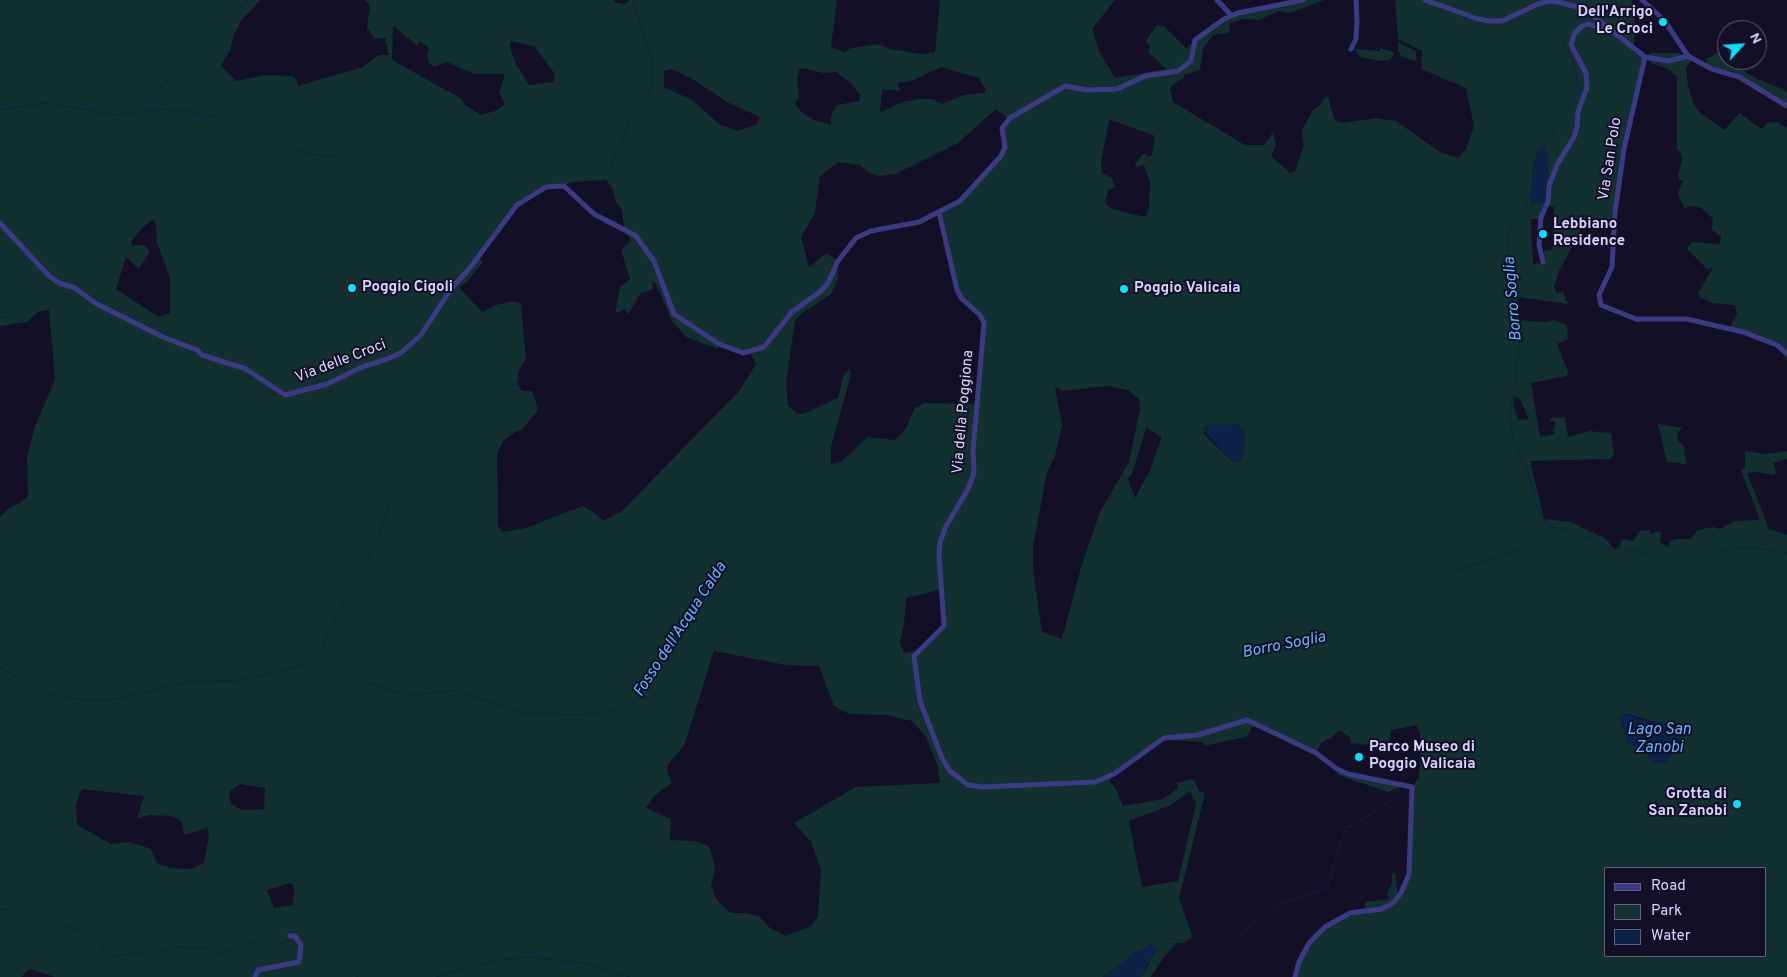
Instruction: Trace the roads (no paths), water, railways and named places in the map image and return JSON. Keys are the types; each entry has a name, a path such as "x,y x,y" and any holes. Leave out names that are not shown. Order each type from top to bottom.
{"street":[{"path":"1217,0 1231,15"},
{"name":"Via delle Croci","path":"0,223 49,276 59,283 75,288 96,303 166,338 197,350 202,355 246,369 258,375 278,393 285,395 327,384 362,367 402,352 421,335 451,288 469,269 517,205 546,187 564,186 594,214 636,236 654,261 674,314 719,344 743,353 764,347 792,312 821,291 828,283 838,261 856,238 871,231 919,222 960,200 1001,156 1004,147 1002,128 1010,118 1065,86 1087,90 1117,89 1145,76 1178,71 1191,61 1195,40 1231,15 1303,0"},
{"path":"1351,49 1356,39 1358,22 1356,0"},
{"path":"1425,0 1478,19 1491,21 1502,21 1549,1 1580,8 1644,58 1668,61 1688,56"},
{"path":"1642,0 1664,20 1688,56 1712,68 1739,77 1787,106"},
{"path":"1543,262 1539,245 1541,217 1548,202 1549,186 1557,166 1574,137 1578,112 1587,87 1586,73 1571,46 1574,34 1582,26 1588,24 1611,31"},
{"name":"Via San Polo","path":"1644,58 1624,149 1615,212 1612,267 1599,295 1601,306 1636,320 1687,319 1743,332 1777,345 1787,354"},
{"name":"Via della Poggiona","path":"939,212 957,290 961,298 980,315 984,323 973,452 974,473 968,489 945,528 940,543 939,554 944,626 914,656 920,701 950,771 968,785 982,787 1095,782 1114,774 1155,743 1170,736 1198,735 1247,720 1316,753 1337,770 1412,787 1409,874 1401,893 1393,903 1382,909 1350,913 1326,927 1309,943 1299,962 1295,977"},
{"path":"254,977 258,970 299,962 300,944 295,936 290,936"}],"water":[{"path":"1542,145 1549,155 1545,203 1533,204 1531,202 1533,166"},
{"path":"1239,424 1244,429 1245,443 1241,459 1233,462 1203,430 1208,425"},
{"name":"Lago San Zanobi","path":"1623,713 1650,722 1668,723 1676,730 1681,736 1666,762 1660,763 1656,760 1655,766 1646,753 1628,743 1619,717"},
{"path":"1152,944 1157,949 1140,977 1103,977 1138,951"}],"waterway":[{"path":"136,113 152,95 224,29 247,0"},
{"path":"609,170 629,123 648,95 653,84 651,57 633,0"},
{"path":"1406,2 1453,28 1493,56 1527,87 1554,132"},
{"path":"1544,146 1578,92 1576,68 1560,35"},
{"path":"0,110 45,103 116,115 163,109 192,112 223,118 289,148 311,154 337,157"},
{"path":"9,110 28,138 98,225 119,242"},
{"name":"Borro Soglia","path":"1531,190 1525,209 1513,223 1509,232 1508,276 1512,296 1513,321 1519,340 1515,387 1509,415 1514,442 1530,477 1540,514 1550,527"},
{"path":"0,318 11,317"},
{"path":"316,661 343,602 371,554 390,504 419,472 502,401 519,377"},
{"name":"Fosso dell'Acqua Calda","path":"0,667 43,693 89,701 115,699 188,682 243,680 316,662 352,679 409,695 456,690 521,713 580,715 620,710 637,701 682,622 733,549 781,509 810,488 854,451 863,440"},
{"name":"Borro Soglia","path":"1231,657 1274,645 1327,639 1396,606 1452,572 1525,547 1551,527 1576,532 1614,549 1646,553 1676,574 1691,572 1723,551 1751,547 1787,553"},
{"path":"1357,823 1393,799"},
{"path":"1156,951 1168,938 1182,940 1206,963 1263,915 1281,904 1327,888 1346,827 1353,826"},
{"path":"0,910 10,909 69,928 78,929 101,944 104,953 111,956 163,952 176,947 207,948 212,954 252,942 262,950 269,950 287,940 299,945"},
{"path":"303,944 343,965 358,977"},
{"path":"436,977 492,961 528,957 589,964 630,977"}],"place":[{"name":"Dell'Arrigo Le Croci","path":"1663,22"},
{"name":"Lebbiano Residence","path":"1543,234"},
{"name":"Poggio Cigoli","path":"352,288"},
{"name":"Poggio Valicaia","path":"1124,289"},
{"name":"Parco Museo di Poggio Valicaia","path":"1359,757"},
{"name":"Grotta di San Zanobi","path":"1737,804"}]}
